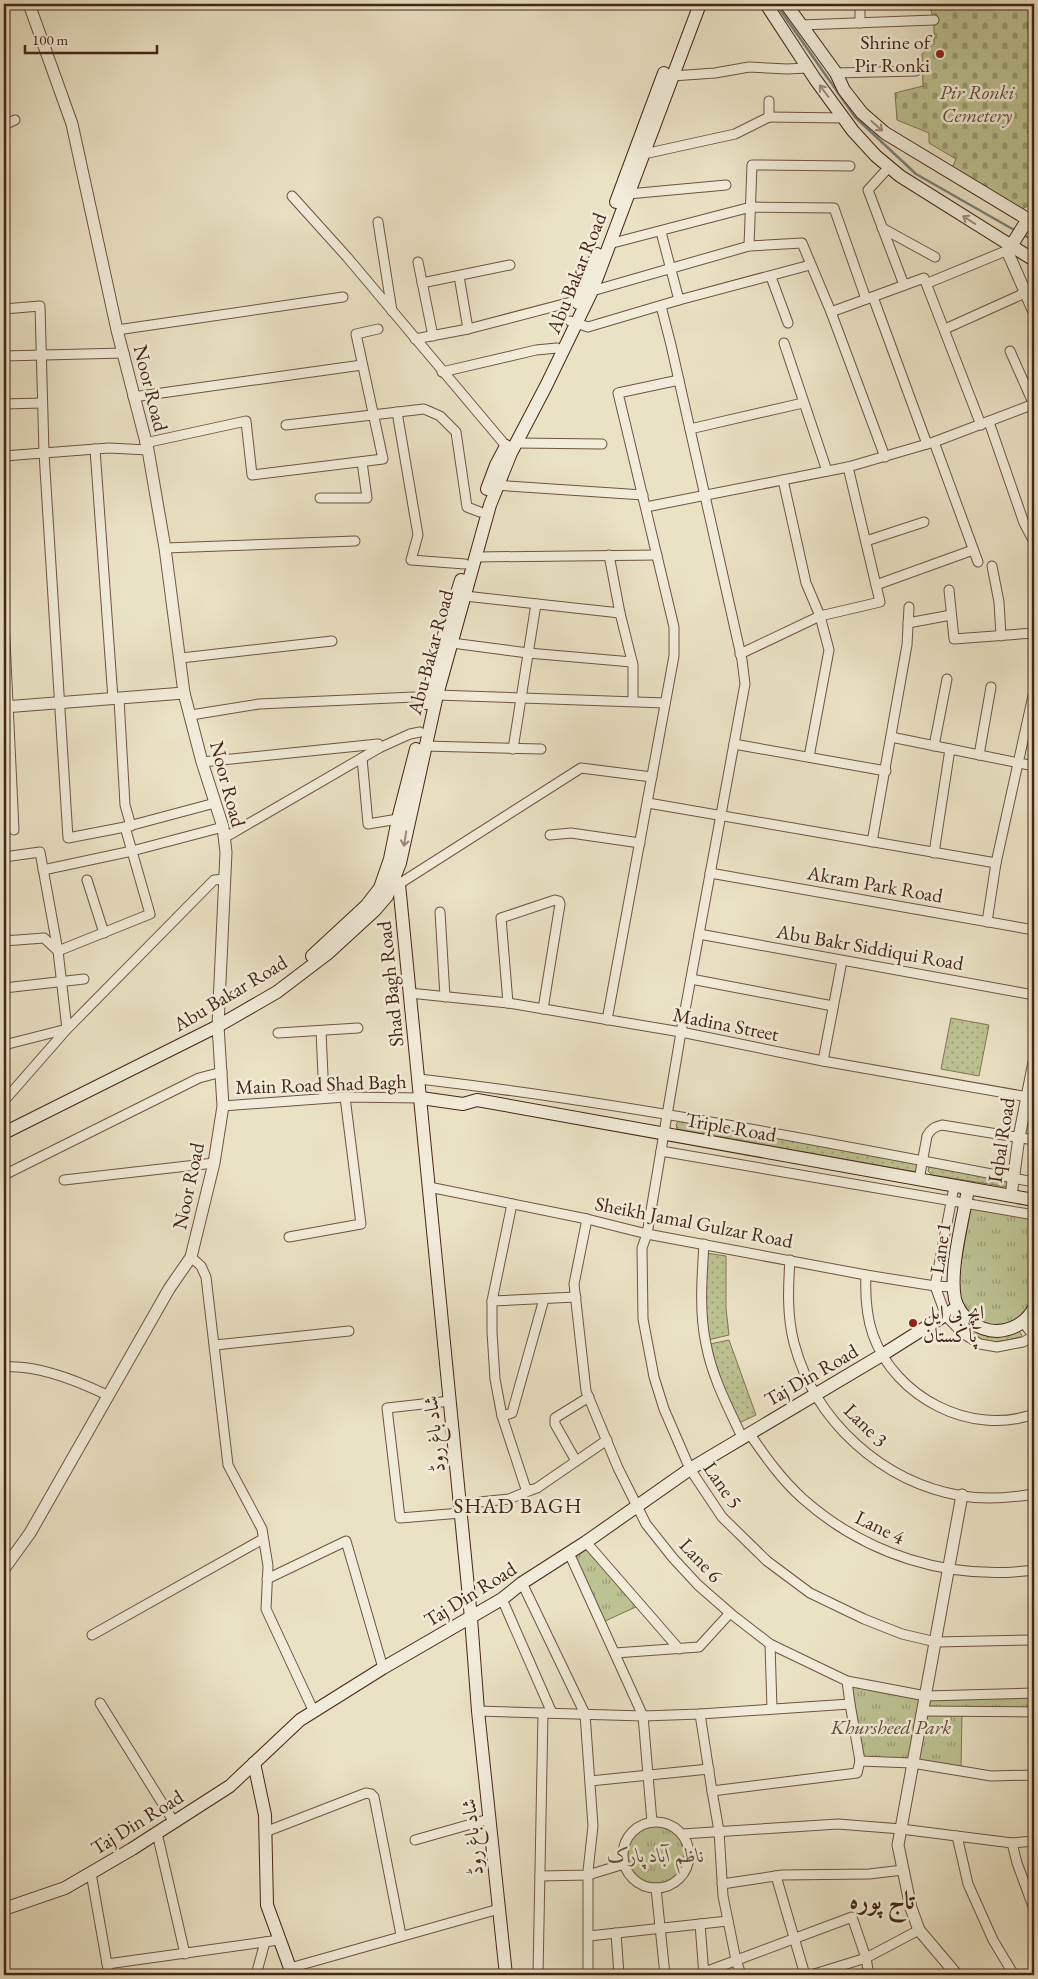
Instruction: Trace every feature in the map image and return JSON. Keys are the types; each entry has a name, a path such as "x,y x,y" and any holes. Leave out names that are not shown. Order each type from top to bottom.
{"main road":[{"name":"Abu Bakar Road","path":"4,1133 218,1022 274,986 321,948 366,906 380,888 394,878 404,845 407,823 425,746 439,651 465,579 480,512 557,348 574,322 579,300 692,4"},
{"name":"Abu Bakar Road","path":"511,444 592,291 700,4"},
{"path":"766,4 844,118 876,156 900,176 1034,260"},
{"path":"786,4 836,73 844,90 862,113 885,133 1029,221 1011,246"},
{"name":"Abu Bakar Road","path":"470,560 483,526 493,484"},
{"name":"Abu Bakar Road","path":"394,878 398,819 420,732 452,643 465,596 465,579"},
{"name":"Shad Bagh Road","path":"394,878 421,1098"},
{"name":"Abu Bakar Road","path":"4,1124 218,1022"},
{"name":"Triple Road","path":"421,1098 463,1104 477,1100 1034,1200"},
{"name":"شاد باغ روڈ","path":"421,1098 471,1618 478,1711 506,1975"},
{"name":"Lane 1","path":"958,1308 953,1287 968,1189"},
{"path":"958,1308 971,1323 992,1331 1004,1331 1024,1322 1034,1308"},
{"name":"Taj Din Road","path":"4,1909 65,1888 157,1833 230,1786 300,1720 383,1668 502,1599 522,1583 570,1553 690,1469 958,1308"},
{"path":"254,1763 265,1815 267,1905 290,1972"}],"street":[{"name":"Noor Road","path":"4,1569 30,1533 169,1289 192,1257 214,1163 223,1106 218,1022 225,878 224,833 202,762 184,692 165,548 146,447 124,352 117,330 72,124 29,4"},
{"path":"860,4 860,23"},
{"path":"801,25 934,20"},
{"path":"672,76 749,67 787,70 808,68"},
{"path":"836,73 916,71"},
{"path":"769,102 769,117"},
{"path":"644,154 735,134 769,117 844,118"},
{"path":"4,125 15,120"},
{"path":"749,246 752,165 850,166"},
{"path":"890,167 868,190 904,286"},
{"path":"628,194 726,185"},
{"path":"292,196 442,372 511,444 602,444"},
{"path":"610,244 751,207 834,208 978,562"},
{"path":"378,222 392,312"},
{"path":"882,228 935,257"},
{"path":"661,232 679,300"},
{"path":"592,291 749,246 802,243 831,312 885,457"},
{"path":"928,283 1011,246 1025,293 1034,312"},
{"path":"418,262 433,336"},
{"path":"422,283 510,265"},
{"path":"574,322 588,327 679,300 771,277 810,265"},
{"path":"458,276 468,328"},
{"path":"771,277 788,323"},
{"path":"831,312 924,278 928,283 1024,523 1034,542"},
{"path":"945,329 1025,293"},
{"path":"117,330 343,297"},
{"path":"415,339 468,328 579,300"},
{"path":"4,309 40,306 44,453 68,838 128,827 215,803"},
{"name":"Lane 5","path":"661,306 690,429 745,684 666,1114 647,1234 642,1248 641,1289 648,1354 664,1409 690,1469 722,1517 767,1560 810,1593 864,1619 902,1634 936,1642 1034,1640"},
{"path":"4,456 146,447 246,421 252,475 383,459 356,334 378,329"},
{"path":"784,343 826,471"},
{"path":"442,372 536,350 557,348"},
{"path":"646,507 848,467 931,443 1034,404 1010,351"},
{"path":"4,356 124,352"},
{"path":"133,397 362,365"},
{"path":"607,1020 674,656 674,627 618,393 679,380"},
{"path":"4,404 42,403"},
{"path":"690,429 803,403"},
{"path":"286,425 424,409 440,416 456,432 467,507 480,512"},
{"path":"397,412 418,535 412,560 657,554"},
{"path":"58,951 150,914 132,851 125,805 95,449"},
{"path":"320,498 367,498 362,462"},
{"path":"740,654 820,616 880,602 848,467"},
{"path":"783,480 806,583 820,616 830,650 808,757"},
{"path":"493,484 643,495"},
{"path":"866,541 924,522"},
{"path":"165,548 355,541"},
{"path":"876,585 973,550"},
{"path":"609,555 620,614 632,662 633,701"},
{"path":"992,566 999,602 1001,636"},
{"path":"949,590 954,639 1034,633"},
{"path":"465,596 620,614"},
{"path":"513,749 536,604"},
{"path":"872,842 907,645 909,606"},
{"path":"908,623 951,615"},
{"path":"4,619 6,707 14,830"},
{"path":"180,658 332,641"},
{"path":"452,643 632,662"},
{"path":"934,746 947,679"},
{"path":"979,755 992,687"},
{"path":"6,707 184,692"},
{"path":"987,922 996,863 1034,692"},
{"path":"191,715 259,704 414,697 521,697 665,702"},
{"path":"43,870 224,833 379,748 410,734 420,732"},
{"path":"891,737 1034,766"},
{"path":"202,762 378,744 379,748"},
{"path":"734,744 886,771"},
{"path":"425,746 540,749"},
{"path":"934,853 950,749"},
{"path":"362,758 368,824 398,819"},
{"path":"394,878 581,768 652,777"},
{"path":"648,803 996,863"},
{"path":"550,836 571,833 640,843"},
{"path":"4,857 40,852 58,951 67,1029"},
{"name":"Akram Park Road","path":"710,873 1034,930"},
{"path":"4,1101 67,1029 214,880 225,878"},
{"path":"87,880 104,932"},
{"path":"508,1003 501,918 555,900 559,901 560,904 543,1009"},
{"path":"440,912 445,996"},
{"name":"Abu Bakr Siddiqui Road","path":"699,934 1034,995"},
{"path":"4,941 44,938 58,951"},
{"path":"823,1061 842,961"},
{"path":"4,988 84,979"},
{"path":"691,979 833,1006"},
{"name":"Madina Street","path":"409,993 508,1003 681,1032 823,1061 1031,1097"},
{"path":"278,1033 358,1028"},
{"path":"4,1045 67,1029"},
{"path":"321,1031 324,1098"},
{"name":"Iqbal Road","path":"1011,1196 1019,1137 1031,1097 1034,1062"},
{"path":"4,1175 199,1078 222,1072"},
{"path":"419,1079 497,1088 666,1114 1034,1182"},
{"path":"288,1238 361,1224 345,1097"},
{"name":"Main Road Shad Bagh","path":"223,1106 345,1097 421,1098"},
{"path":"919,1180 930,1130 942,1124 1034,1140"},
{"path":"661,1151 1034,1215"},
{"path":"64,1180 214,1163"},
{"name":"Sheikh Jamal Gulzar Road","path":"429,1187 587,1219 647,1234 866,1275 953,1287"},
{"path":"954,1187 935,1286 946,1316 962,1333 980,1344 998,1347 1023,1342 1034,1336 1024,1322"},
{"path":"512,1204 492,1302 491,1316 495,1379 502,1416 526,1489 531,1490"},
{"name":"Lane 6","path":"587,1219 574,1284 586,1391 636,1507 646,1524 673,1558 698,1585 770,1644 847,1681 926,1696 1034,1693"},
{"name":"Lane 4","path":"704,1244 702,1288 706,1343 717,1383 746,1435 801,1497 833,1523 869,1544 907,1559 948,1569 981,1573 1015,1573 1034,1570"},
{"path":"192,1257 201,1266 206,1277 228,1465 262,1529 268,1566 266,1609 314,1712"},
{"name":"Lane 3","path":"790,1260 789,1315 802,1369 814,1394 842,1431 876,1461 917,1483 962,1496 1011,1498 1034,1494"},
{"path":"866,1275 865,1296 868,1316 882,1355 899,1378 920,1396 944,1410 971,1418 999,1420 1034,1414"},
{"path":"492,1302 576,1297"},
{"path":"502,1416 512,1413 544,1299"},
{"path":"214,1345 349,1331"},
{"path":"4,1367 12,1366 50,1373 75,1380 107,1395"},
{"path":"576,1461 555,1424 555,1418 588,1397"},
{"path":"450,1401 387,1408 400,1518 509,1499 531,1490 607,1440"},
{"path":"951,1973 919,1930 911,1908 898,1845 962,1496"},
{"path":"92,1635 263,1539"},
{"path":"268,1579 346,1541 383,1668"},
{"path":"586,1542 680,1649"},
{"path":"570,1553 642,1716 652,1822"},
{"path":"522,1583 586,1714 593,1826 588,1875 588,1975"},
{"path":"502,1599 548,1713 540,1876 538,1975"},
{"path":"615,1653 699,1647 730,1612"},
{"path":"770,1644 772,1710"},
{"path":"712,1791 857,1773 860,1760 847,1681"},
{"path":"100,1703 174,1822"},
{"path":"478,1711 642,1716 850,1704"},
{"path":"923,1711 1034,1712"},
{"path":"700,1714 719,1831 722,1884 740,1975"},
{"path":"860,1760 912,1763 991,1776 1034,1775"},
{"path":"590,1781 709,1769"},
{"path":"265,1832 366,1793 371,1794 374,1797 402,1935"},
{"path":"415,1840 489,1819"},
{"path":"652,1822 668,1824 682,1834 688,1843 690,1854 686,1869 676,1882 656,1888 645,1886 628,1874 624,1864 625,1842 640,1825 652,1822"},
{"path":"682,1834 838,1824 901,1829 1012,1843 1034,1842"},
{"path":"157,1833 184,1954"},
{"path":"957,1836 968,1884 993,1940 1014,1975"},
{"path":"1012,1843 1017,1863 1034,1909"},
{"path":"540,1876 588,1875 624,1864"},
{"path":"722,1884 776,1876 868,1874 903,1870"},
{"path":"91,1873 109,1975"},
{"path":"776,1876 805,1975"},
{"path":"656,1888 665,1975"},
{"path":"290,1972 402,1935 499,1909"},
{"path":"700,1924 705,1974 736,1960 852,1917 866,1958 869,1975"},
{"path":"588,1936 728,1921"},
{"path":"810,1975 866,1958 919,1930"},
{"path":"616,1933 619,1975"},
{"path":"107,1964 279,1940"},
{"path":"256,1975 264,1942"}],"green space":[{"name":"Pir Ronki Cemetery","path":"929,4 1034,4 1034,22 1027,22 1034,46 1034,127 1027,131 1034,147 1034,203 1016,212 950,172 956,159 929,143 929,133 897,120 895,93 923,86 922,54 934,44 934,20"},
{"path":"951,1018 989,1025 979,1076 941,1069"},
{"path":"679,1121 918,1162 919,1164 916,1172 677,1129 676,1124"},
{"path":"929,1167 1009,1180 1008,1187 932,1175 928,1171"},
{"path":"971,1207 1034,1217 1034,1295 1026,1312 1015,1320 1002,1325 988,1325 967,1314 956,1290"},
{"path":"706,1253 726,1256 726,1308 729,1335 708,1340 705,1292"},
{"path":"962,1320 1019,1331 1022,1335 1001,1341 987,1341 974,1336 958,1325"},
{"path":"729,1340 756,1415 739,1423 719,1381 710,1344"},
{"path":"586,1542 640,1605 601,1623 569,1553"},
{"name":"Khursheed Park","path":"847,1681 926,1696 1034,1693 1034,1711 962,1711 961,1771 860,1761"},
{"name":"ناظم آباد پارک","path":"650,1822 662,1822 674,1827 684,1837 689,1849 687,1868 674,1883 662,1888 650,1888 638,1883 628,1873 623,1861 623,1849 628,1837 638,1827"}],"waterway":[{"path":"776,4 855,117 916,174 1016,231"},
{"path":"1022,234 1034,241"}],"place":[{"name":"Shrine of Pir Ronki","path":"940,54"},
{"name":"ایچ بی ایل پاکستان","path":"913,1323"}],"district":[{"name":"SHAD BAGH","path":"518,1505"},
{"name":"تاج پورہ","path":"882,1900"}]}
